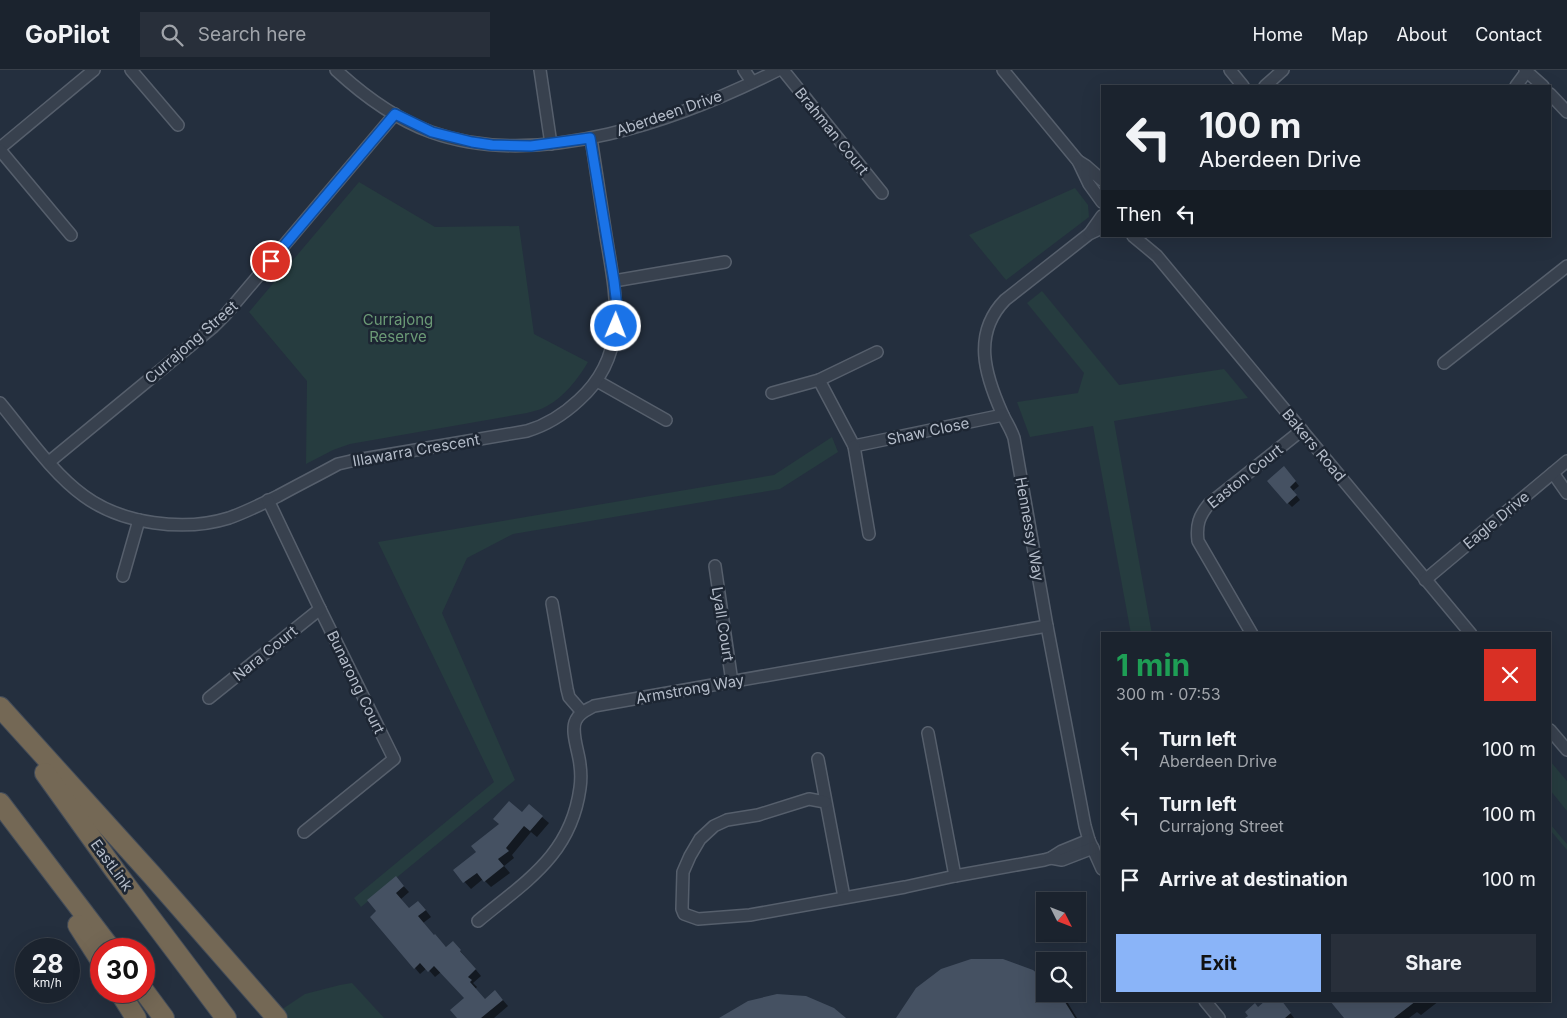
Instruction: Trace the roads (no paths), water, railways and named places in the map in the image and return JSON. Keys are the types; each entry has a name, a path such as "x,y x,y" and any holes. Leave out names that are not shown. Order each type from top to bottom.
{"highway":[{"path":"0,707 151,874 277,1018"},
{"name":"EastLink","path":"0,711 116,872 226,1018"},
{"path":"3,807 104,938"},
{"path":"3,807 90,944"},
{"path":"127,1003 136,1018"},
{"path":"153,1003 164,1018"}],"street":[{"path":"71,235 0,149 94,70"},
{"path":"131,70 178,125"},
{"name":"Aberdeen Drive","path":"336,70 356,88 381,106 432,132 472,142 507,146 551,144 620,131 701,104 778,70"},
{"path":"540,70 551,144"},
{"path":"744,70 752,82"},
{"name":"Brahman Court","path":"783,70 882,193"},
{"path":"1003,70 1078,161 1101,179"},
{"path":"1230,70 1242,85"},
{"path":"1266,85 1283,70"},
{"path":"1517,85 1526,71 1542,85"},
{"path":"1551,95 1567,112"},
{"name":"Currajong Street","path":"49,462 226,314 395,114"},
{"name":"Illawarra Crescent","path":"0,402 49,462 84,496 110,509 139,520 170,525 209,522 229,518 338,464 540,427 568,410 597,381 607,361 616,326 617,306 614,281 590,138"},
{"path":"1078,161 1089,184 1101,201"},
{"name":"Hennessy Way","path":"1089,234 1101,217"},
{"name":"Hennessy Way","path":"1101,228 1089,234 1005,300 987,329 984,344 987,373 1002,414 1011,428 1014,438 1085,826 1101,867"},
{"name":"Bakers Road","path":"1134,237 1157,256 1469,632"},
{"name":"Bakers Road","path":"1148,237 1157,256"},
{"path":"614,281 725,262"},
{"path":"1444,363 1567,266"},
{"path":"772,393 819,380 877,352"},
{"path":"819,380 854,446 869,534"},
{"path":"597,381 666,420"},
{"name":"Shaw Close","path":"854,446 1002,414"},
{"name":"Easton Court","path":"1251,632 1198,541 1197,528 1199,520 1202,512 1209,504 1302,430"},
{"name":"Eagle Drive","path":"1426,580 1567,461"},
{"path":"1552,473 1567,493"},
{"name":"Bunarong Court","path":"268,500 394,759 304,832"},
{"path":"123,576 139,520"},
{"name":"Lyall Court","path":"715,566 732,682"},
{"path":"478,921 540,869 554,854 565,836 574,814 580,787 580,766 573,728 576,719 582,712 570,697 567,689 552,603"},
{"name":"Nara Court","path":"209,698 320,609"},
{"name":"Armstrong Way","path":"582,712 594,706 1047,626"},
{"path":"1551,731 1567,750"},
{"path":"928,733 955,876"},
{"path":"818,759 844,897"},
{"path":"825,802 809,800 758,815 727,820 714,826 700,839 683,872 682,909 684,914 698,919 750,915 1051,858 1062,860 1091,844"},
{"path":"1206,1002 1219,1018"}],"park label":[{"name":"Currajong Reserve","path":"398,328"}]}
